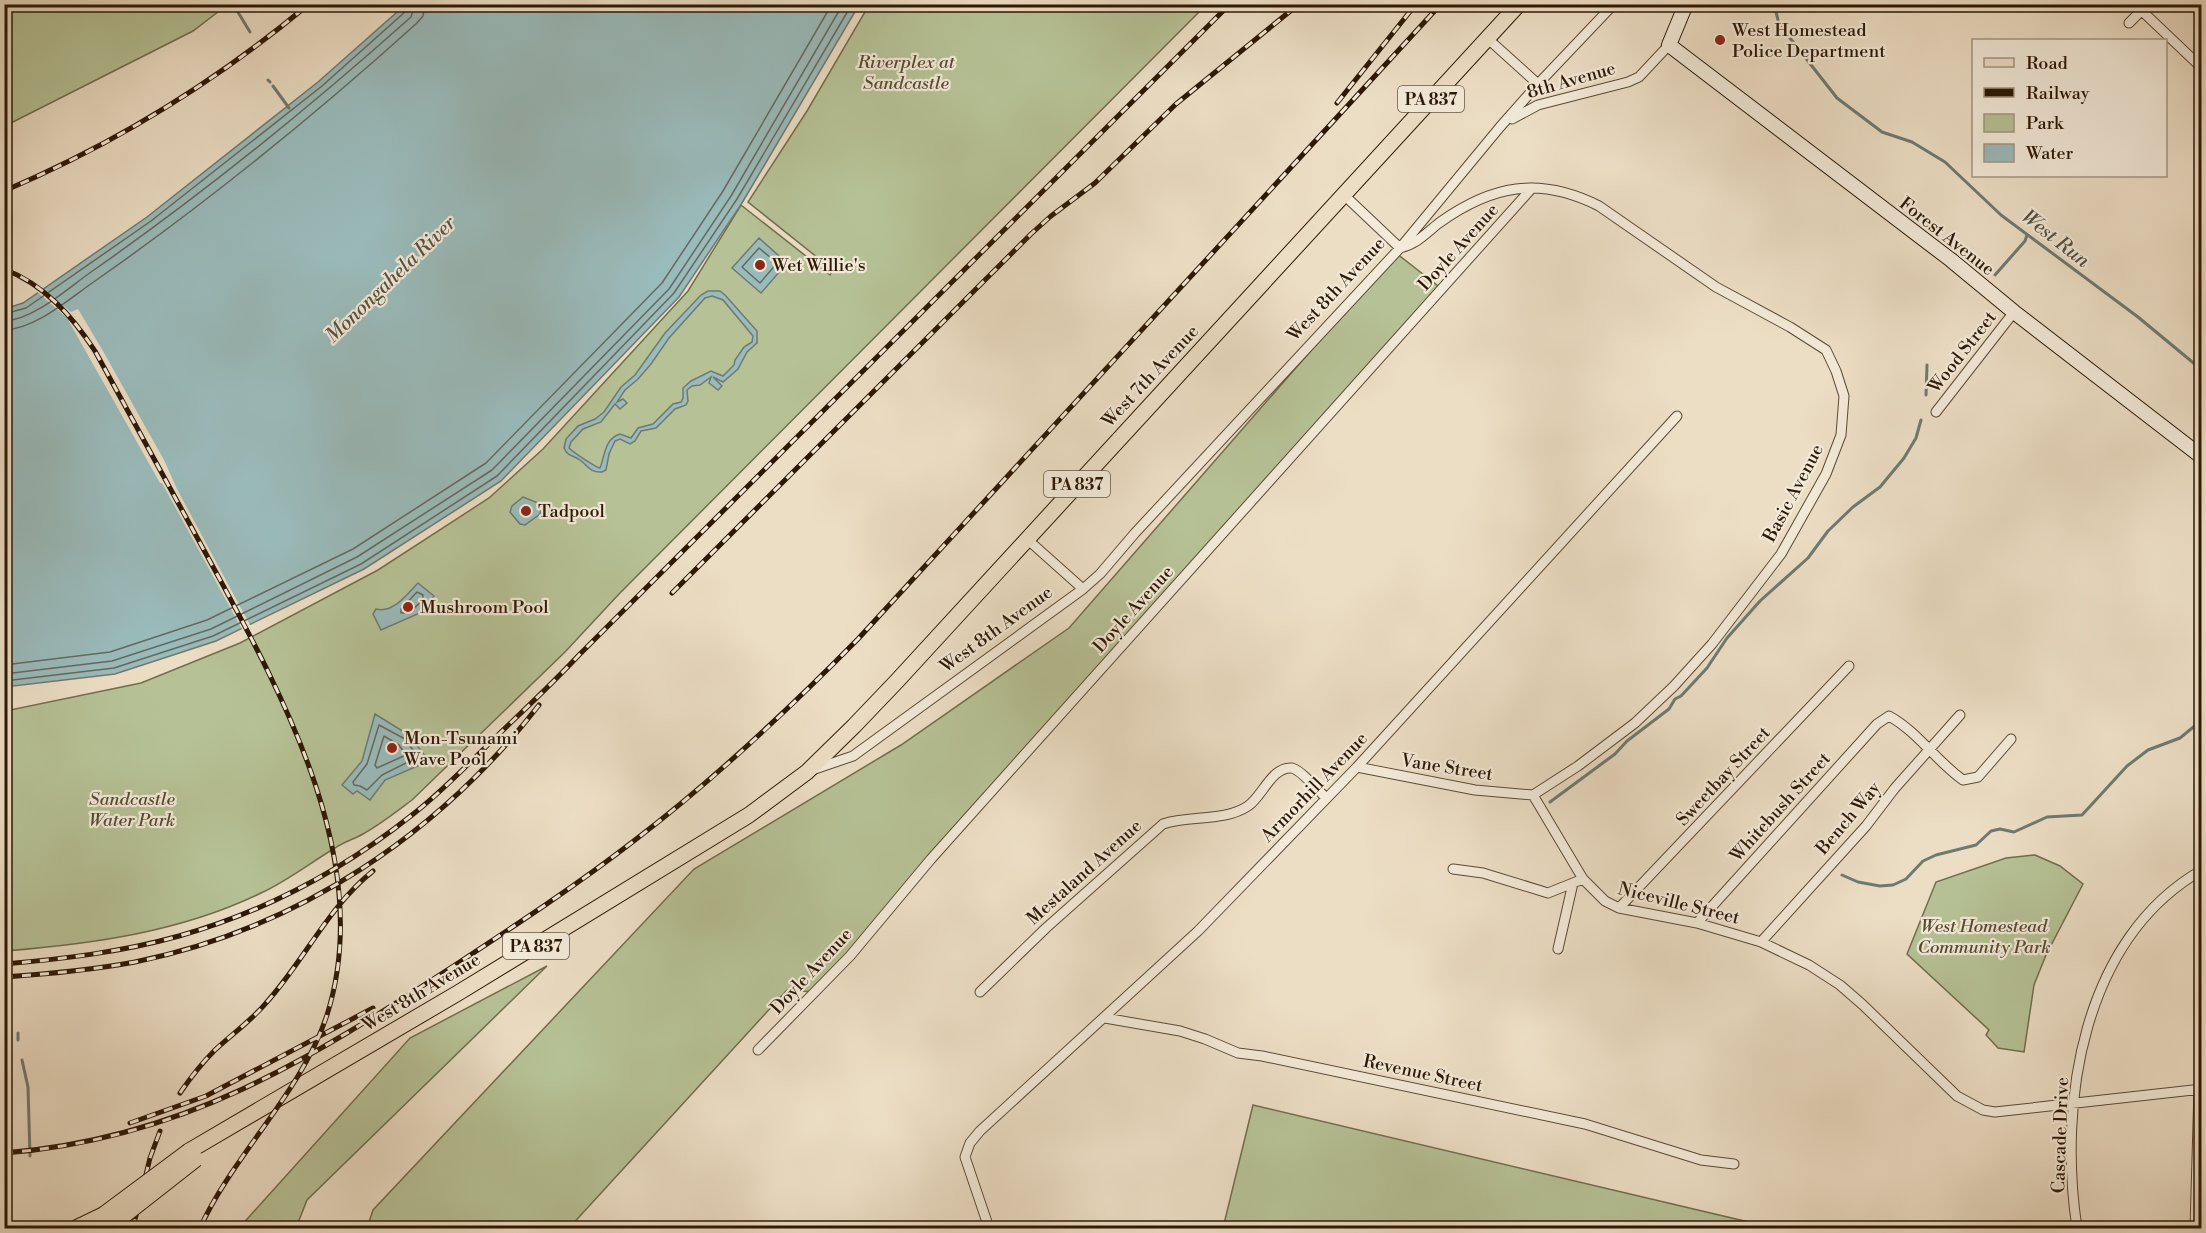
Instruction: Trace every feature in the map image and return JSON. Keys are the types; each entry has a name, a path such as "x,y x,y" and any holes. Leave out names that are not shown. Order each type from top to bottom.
{"main road":[{"name":"West 7th Avenue","path":"807,772 854,726 1519,4"},
{"name":"West 8th Avenue","path":"193,1155 259,1112 750,815 807,772"},
{"name":"PA 837","path":"76,1228 103,1215 193,1155"},
{"name":"PA 837","path":"103,1228 122,1217 193,1155"}],"street":[{"name":"West 8th Avenue","path":"807,772 853,756 1083,589 1100,574 1400,248 1500,127 1614,4"},
{"name":"8th Avenue","path":"1500,127 1538,105 1628,82 1639,76 1669,45 1686,4"},
{"path":"2129,23 2145,8 2202,68"},
{"path":"1487,39 1538,84"},
{"name":"Forest Avenue","path":"1669,45 1951,260 2014,312 2202,457"},
{"name":"Doyle Avenue","path":"758,1050 850,956 931,859 1532,188"},
{"name":"Basic Avenue","path":"1400,248 1414,244 1437,225 1473,202 1505,189 1549,189 1584,199 1599,206 1716,287 1790,327 1826,350 1844,396 1841,435 1826,474 1781,554 1712,644 1674,686 1635,723 1578,766 1533,795"},
{"path":"1343,194 1400,248"},
{"name":"Wood Street","path":"1935,412 2014,312"},
{"name":"Armorhill Avenue","path":"989,1228 965,1157 970,1143 980,1131 1198,932 1357,766 1677,416"},
{"path":"1027,539 1083,589"},
{"name":"Sweetbay Street","path":"1619,908 1850,666"},
{"name":"Bench Way","path":"1761,942 1866,826 1960,715"},
{"name":"Whitebush Street","path":"1697,923 1877,724 1889,716 1900,722 1929,749"},
{"path":"1929,749 1945,768 1963,780 1978,777 2011,739"},
{"name":"Vane Street","path":"1357,766 1476,790 1533,795"},
{"name":"Mestaland Avenue","path":"980,992 1046,928 1163,824 1174,820 1237,813 1250,805 1274,776 1283,770 1292,768 1300,772 1326,798"},
{"path":"1453,869 1483,873 1548,893 1583,879 1533,795"},
{"name":"Cascade Drive","path":"2077,1228 2072,1167 2076,1084 2097,998 2112,963 2141,920 2182,884 2202,870"},
{"name":"Niceville Street","path":"1583,879 1605,901 1619,908 1697,923 1761,942 1809,965 1840,985 1957,1096 1983,1110 1995,1112 2200,1089"},
{"path":"1558,949 1573,883"},
{"name":"Revenue Street","path":"1105,1018 1180,1031 1238,1053 1262,1056 1585,1124 1701,1160 1734,1164"},
{"path":"2195,1228 2200,1089"},
{"path":"86,1228 120,1211"}],"green space":[{"path":"5,4 227,5 193,31 5,126"},
{"name":"Sandcastle Water Park","path":"869,5 1206,5 619,594 565,652 412,800 376,826 338,846 280,883 199,918 168,927 103,940 5,951 5,711 141,683 240,643 378,570 489,498 543,449 688,291 741,205 830,275 833,270 748,202 807,111"},
{"path":"1396,253 1442,289 815,992 787,990 569,1228 367,1228 373,1210 694,869 901,745 1069,628"},
{"name":"West Homestead Community Park","path":"2035,855 2060,866 2083,884 2046,955 2034,985 2024,1052 1998,1048 1986,1035 1989,1030 1907,954 1936,882 2006,858"},
{"path":"547,966 307,1200 296,1228 239,1228 410,1038"},
{"path":"1253,1105 1753,1223 1773,1228 1223,1228"}],"water":[{"name":"Monongahela River","path":"405,5 859,5 742,203 679,297 501,481 364,569 216,641 115,674 5,687 4,309 23,303 147,217 318,82"},
{"name":"Wet Willie's","path":"759,238 787,263 761,293 732,268"},
{"path":"708,291 720,291 757,331 757,343 747,352 738,369 723,382 713,377 722,386 718,390 709,383 711,377 700,385 692,386 687,390 686,405 675,409 656,428 641,431 635,441 630,444 620,439 615,441 609,454 606,470 602,472 592,470 567,453 564,448 566,439 578,426 595,419 604,412 621,387 635,375 665,333 701,295","holes":["712,296 723,300 753,336 752,342 744,347 734,365 723,376 711,371 691,381 683,388 681,402 673,404 653,424 638,428 631,438 620,434 615,436 606,448 600,468 569,448 571,442 583,429 601,422 615,404 620,409 627,403 623,399 617,402 705,298"]},
{"name":"Tadpool","path":"523,497 538,503 541,509 540,514 525,525 520,524 510,512 512,506"},
{"name":"Mushroom Pool","path":"418,583 434,596 420,613 381,630 373,614 376,609 388,609 394,606"},
{"name":"Mon-Tsunami Wave Pool","path":"375,714 409,735 429,761 385,780 370,800 357,791 353,794 342,785 362,761"}],"pier":[{"path":"41,287 71,312 78,309 164,460 177,489 251,627 243,631 162,483 67,318 35,290"}],"waterway":[{"path":"233,4 250,32"},
{"name":"West Run","path":"1774,4 1779,24 1837,98 1882,132 1912,142 1945,162 2001,215 2138,317 2202,370"},
{"path":"273,86 289,108"},
{"path":"1995,275 2025,241 2027,235"},
{"path":"1926,395 1927,365"},
{"path":"1550,802 1615,754 1627,741 1669,709 1675,699 1681,696 1707,668 1727,638 1760,601 1808,558 1828,531 1853,507 1880,487 1904,458 1916,438 1921,420"},
{"path":"1842,875 1858,882 1880,886 1893,885 1906,879 1923,861 1936,855 1976,845 1991,831 2000,829 2014,832 2047,817 2082,815 2127,766 2148,750 2180,738 2202,720"},
{"path":"18,1033 18,1040"},
{"path":"22,1060 28,1087 30,1156"}],"railway":[{"path":"4,191 86,153 164,109 238,59 309,4"},
{"path":"4,964 114,951 158,942 242,915 330,871 386,835 412,815 549,685 1230,4"},
{"path":"672,593 1031,234 1095,183 1176,104 1299,4"},
{"path":"1337,103 1416,4"},
{"path":"4,1153 69,1145 130,1131 187,1112 295,1063 401,1000 501,935 591,873 665,817 750,744 858,639 1441,4"},
{"path":"4,269 45,293 67,314 95,351 262,659 289,716 312,775 330,835 339,895 339,956 327,1015 316,1043 285,1097 230,1175 200,1228"},
{"path":"4,977 135,962 195,947 252,926 307,900 360,870 410,835 456,795 499,752 539,705"},
{"path":"180,1093 210,1055 254,1016 280,987 329,918 357,885 373,871"},
{"path":"130,1123 206,1096 373,1008"},
{"path":"133,1228 150,1158 160,1131"}],"place":[{"name":"West Homestead Police Department","path":"1720,40"},
{"name":"Wet Willie's","path":"760,265"},
{"name":"Tadpool","path":"526,511"},
{"name":"Mushroom Pool","path":"408,607"},
{"name":"Mon-Tsunami Wave Pool","path":"392,748"}],"park label":[{"name":"Riverplex at Sandcastle","path":"906,72"}]}
